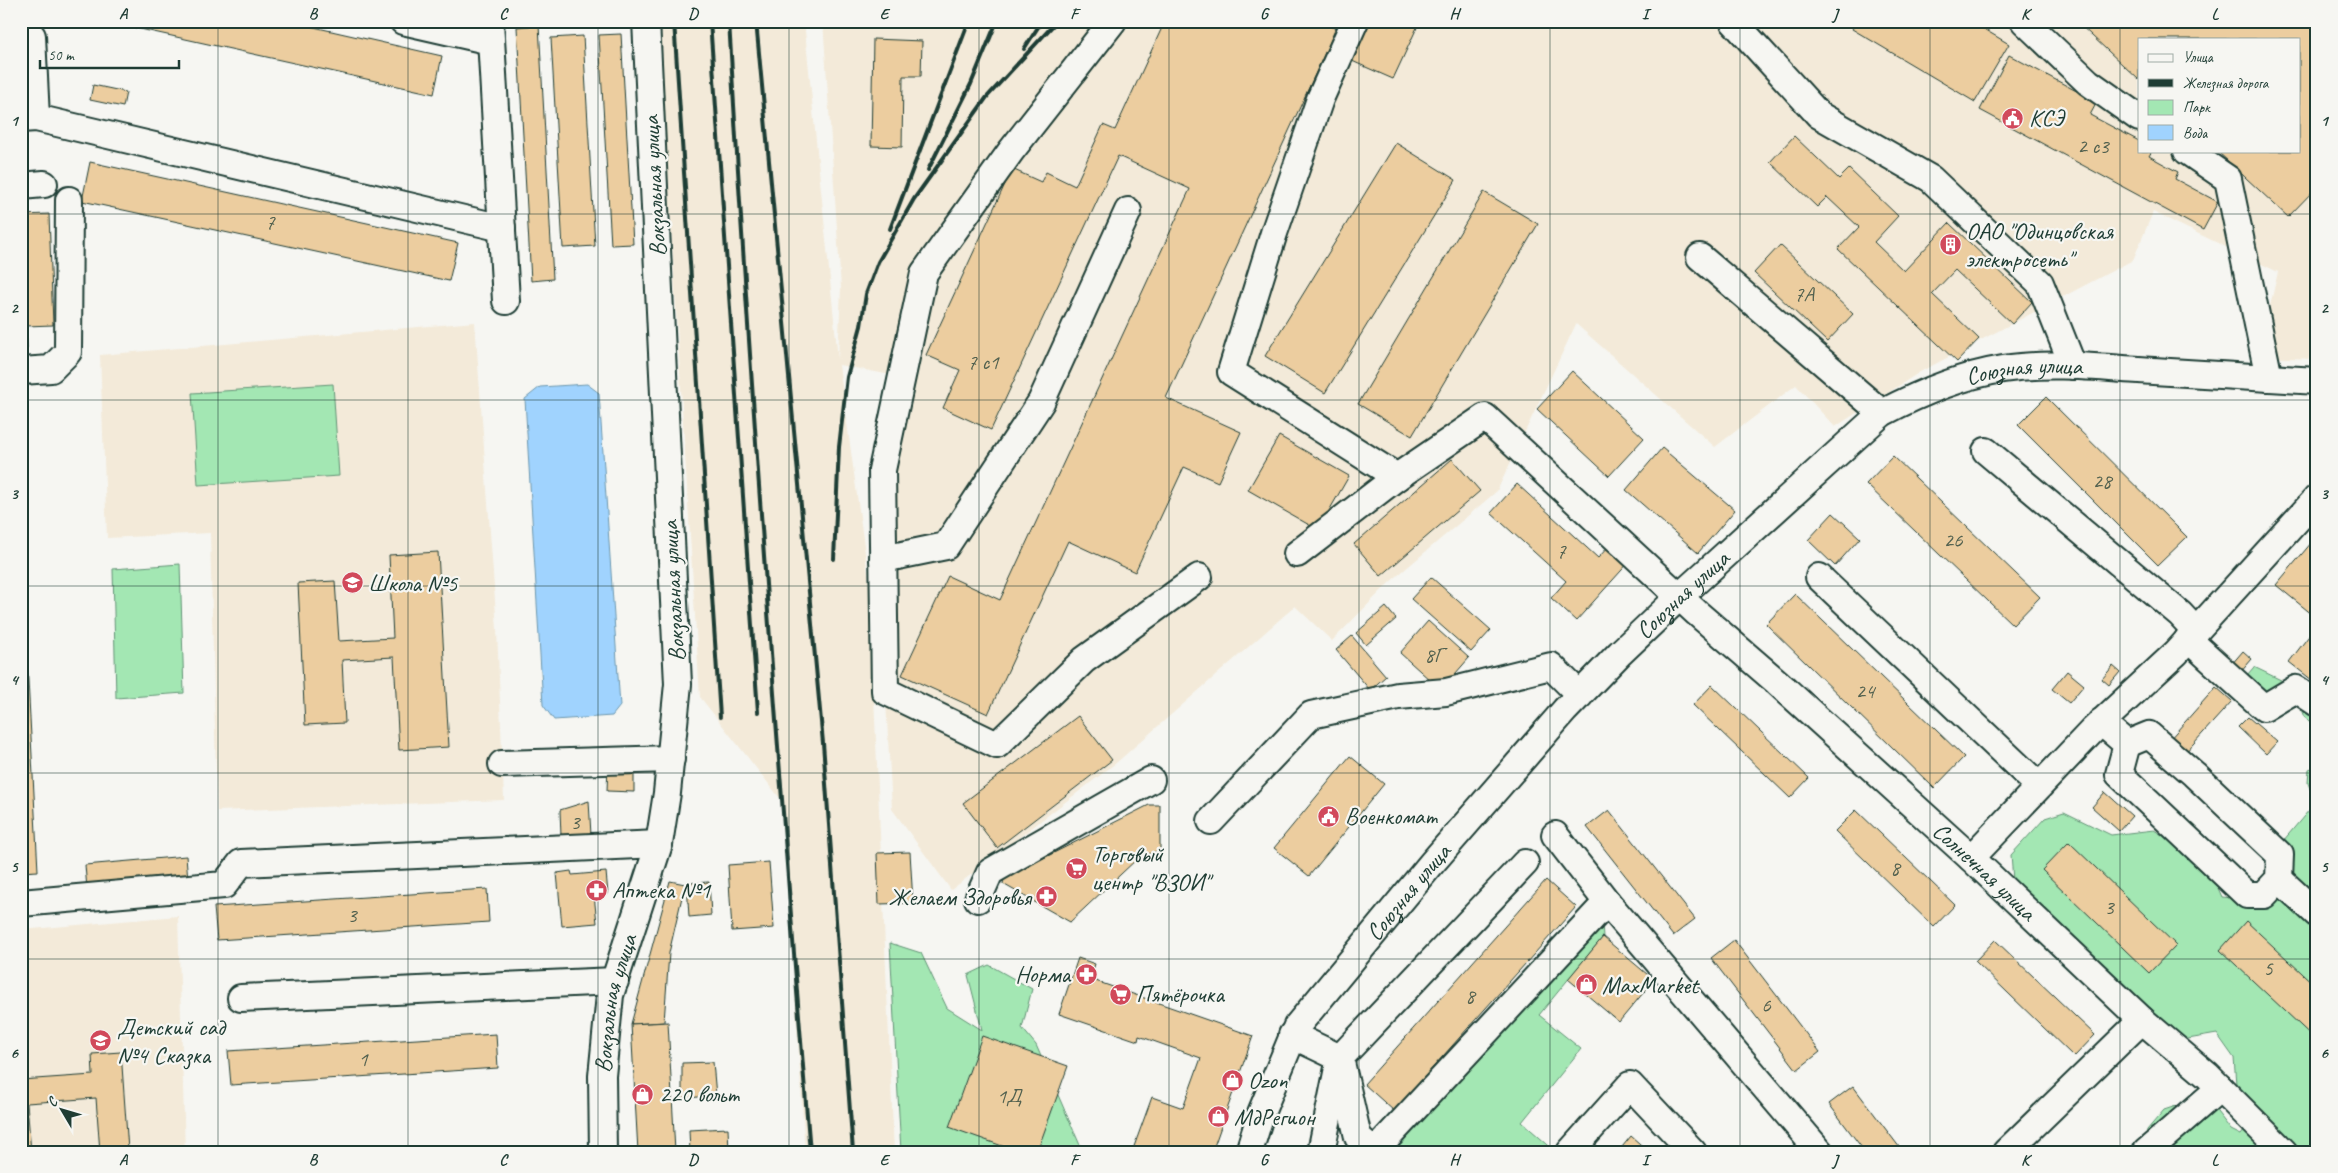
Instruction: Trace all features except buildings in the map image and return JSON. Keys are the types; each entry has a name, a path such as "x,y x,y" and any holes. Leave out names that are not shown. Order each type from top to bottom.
{"street":[{"path":"403,21 491,31 506,301"},
{"name":"Вокзальная улица","path":"603,1152 602,1076 610,995 659,844 671,758 678,684 646,21"},
{"path":"1113,21 1011,151 924,273 882,470 885,691 997,745 1084,660 1198,577"},
{"path":"1297,554 1397,477 1231,372 1274,233 1320,99 1355,21"},
{"path":"1733,21 1818,115 1930,179 2040,283 2072,366"},
{"path":"2024,21 2088,82 2138,117"},
{"path":"21,37 32,36 29,118 502,228"},
{"path":"2188,152 2228,180 2269,378"},
{"path":"21,371 51,369 68,352 68,200"},
{"path":"883,559 946,546 1041,402 1128,211"},
{"path":"1700,257 1882,413"},
{"name":"Союзная улица","path":"1249,1152 1261,1113 1292,1035 1302,1017 1432,863 1580,695 1680,596 1882,413 1917,395 1960,380 2002,369 2072,366 2317,381"},
{"name":"Солнечная улица","path":"1397,477 1485,417 1680,596 1971,858 2142,1020 2220,1088 2284,1152"},
{"path":"1986,451 2180,614 2192,635 2264,708 2296,689 2317,703"},
{"path":"1971,858 2101,722 2192,635 2317,498"},
{"path":"1819,577 2039,786"},
{"path":"1211,821 1311,715 1398,696 1446,692 1551,666 1580,695"},
{"path":"2101,722 2127,744"},
{"path":"2149,735 2194,774 2280,855 2279,879 2264,895 2247,895 2119,774 2127,744 2149,735"},
{"path":"502,764 671,758"},
{"path":"978,899 990,872 1151,780"},
{"path":"1555,835 1607,902 1820,1152"},
{"path":"21,903 224,885 241,864 659,844"},
{"path":"1321,1152 1340,1058 1525,863"},
{"path":"2279,879 2317,914"},
{"path":"1340,1058 1358,1137 1375,1152 1607,902"},
{"path":"241,998 615,981"},
{"path":"2006,1152 2142,1020"},
{"path":"1292,1035 1340,1058"},
{"path":"1570,1152 1630,1085 1693,1152"},
{"path":"2146,1152 2220,1088"}],"shaded area":[{"path":"660,21 804,21 838,359 841,288 823,21 2317,21 2317,359 2258,357 2278,272 2153,212 2133,260 1920,372 1835,427 1796,385 1715,447 1576,324 1497,491 1390,582 1332,641 1295,606 1116,763 951,890 892,809 884,666 891,375 839,365 869,582 894,1152 805,1152 783,802 700,697"},
{"name":"Школа №5","path":"475,322 497,629 504,800 217,811 210,533 107,538 100,355"},
{"name":"Детский сад №4 Сказка","path":"178,916 185,1152 21,1152 21,930"}],"green space":[{"path":"333,384 339,476 198,485 192,393"},
{"path":"180,564 184,693 116,698 113,569"},
{"path":"2254,667 2285,682 2317,687 2317,727 2304,717 2296,697 2274,702 2247,675"},
{"path":"2317,766 2317,851 2315,856 2317,858 2317,1151 2151,1152 2145,1142 2147,1130 2164,1110 2194,1100 2214,1108 2231,1130 2241,1135 2247,1127 2236,1084 2234,1058 2217,1034 2182,1040 2014,893 2011,855 2045,818 2064,812 2111,835 2154,830 2172,841 2218,888 2222,897 2233,898 2270,879 2278,847 2315,803 2308,783 2309,769"},
{"path":"1601,908 1603,937 1539,1015 1581,1049 1522,1122 1556,1152 1385,1152"},
{"path":"890,943 921,953 947,1008 982,1030 968,975 989,965 1032,989 1022,1028 1036,1045 1083,1152 901,1152"}],"water":[{"path":"587,384 599,393 620,706 612,716 554,720 543,705 525,399 540,387"}],"railway":[{"path":"674,21 720,717"},
{"path":"710,21 758,712"},
{"path":"729,21 766,587 810,1152"},
{"path":"756,21 823,743 853,1152"},
{"path":"890,229 969,21"},
{"path":"928,170 971,84 997,21"},
{"path":"1024,49 1042,21"},
{"path":"834,559 839,447 847,377 861,326 866,294 878,262 914,199 987,97 1057,21"}],"place":[{"name":"КСЭ","path":"2013,118"},
{"name":"ОАО \"Одинцовская электросеть\"","path":"1950,245"},
{"name":"Школа №5","path":"352,583"},
{"name":"Военкомат","path":"1329,816"},
{"name":"Торговый центр \"ВЗОИ\"","path":"1076,868"},
{"name":"Аптека №1","path":"596,890"},
{"name":"Желаем Здоровья","path":"1047,897"},
{"name":"Норма","path":"1086,974"},
{"name":"MaxMarket","path":"1586,985"},
{"name":"Пятёрочка","path":"1120,994"},
{"name":"Детский сад №4 Сказка","path":"101,1041"},
{"name":"Ozon","path":"1232,1080"},
{"name":"220 вольт","path":"643,1094"},
{"name":"МдРегион","path":"1218,1117"}]}
